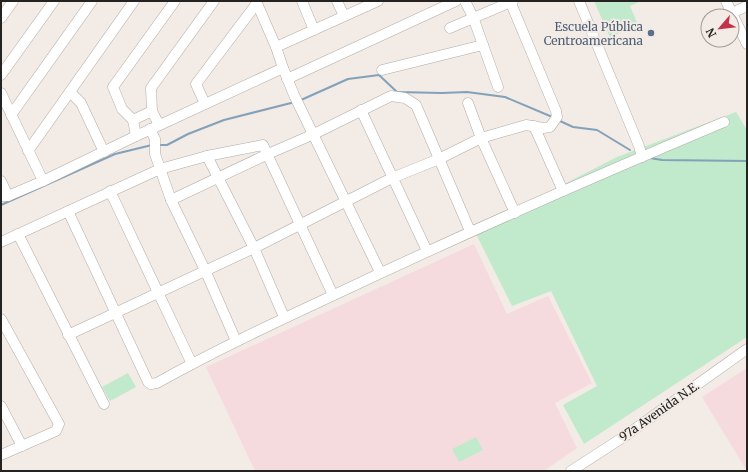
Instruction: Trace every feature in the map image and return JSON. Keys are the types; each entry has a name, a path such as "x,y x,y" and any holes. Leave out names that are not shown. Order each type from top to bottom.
{"street":[{"path":"1,18 13,1"},
{"path":"1,75 54,1"},
{"path":"11,115 92,1"},
{"path":"28,151 134,1"},
{"path":"136,136 133,120 122,109 113,87 175,1"},
{"path":"214,1 151,88 152,111 155,131 155,154 171,200 205,270 236,341"},
{"path":"302,1 314,30"},
{"path":"337,1 344,16"},
{"path":"287,79 456,1"},
{"path":"465,1 473,17 498,87"},
{"path":"68,335 254,248 392,178 439,159 481,138 526,125 543,128 550,127 557,117 556,111 511,1 450,28"},
{"path":"579,1 642,157"},
{"path":"205,104 196,84 256,2 276,47 294,95 380,272"},
{"path":"276,47 375,2"},
{"path":"740,30 747,44"},
{"path":"382,70 483,45"},
{"path":"1,181 4,196 43,181 136,136 155,131 205,104 283,68"},
{"path":"70,92 82,103 104,152"},
{"path":"1,93 43,181"},
{"path":"171,200 314,134 391,96 405,98 416,105 470,231"},
{"path":"468,103 481,138 515,213"},
{"path":"361,110 427,251"},
{"path":"133,120 152,111"},
{"path":"68,211 148,382 151,384 156,383 284,317 380,272 470,231 515,213 724,122"},
{"path":"534,126 563,191"},
{"path":"1,242 160,169 207,156 264,145 333,295"},
{"path":"207,156 254,248 284,317"},
{"path":"110,191 192,364"},
{"path":"18,234 104,404"},
{"path":"1,319 59,424 56,431 1,456"},
{"name":"97a Avenida N.E.","path":"571,471 625,436 747,349"},
{"path":"1,406 22,446"}],"shaded area":[{"path":"474,244 507,314 548,296 592,383 555,403 577,448 544,471 255,471 206,367"},
{"path":"747,368 747,471 702,397"}],"green space":[{"path":"594,1 642,1 630,6 638,25 610,37"},
{"path":"736,112 747,130 747,337 584,444 563,405 597,386 551,291 512,306 474,230 617,157"},
{"path":"128,373 136,387 110,401 102,387"},
{"path":"476,437 483,450 459,462 452,449"}],"waterway":[{"path":"301,100 348,79 379,75 397,92 467,92 505,97 550,116"},
{"path":"159,145 167,145 188,134 224,120 295,102"},
{"path":"560,121 573,127 597,130 630,150"},
{"path":"1,205 115,154 152,145"},
{"path":"650,158 662,160 747,161"}],"place":[{"name":"Escuela Pública Centroamericana","path":"651,33"}]}
